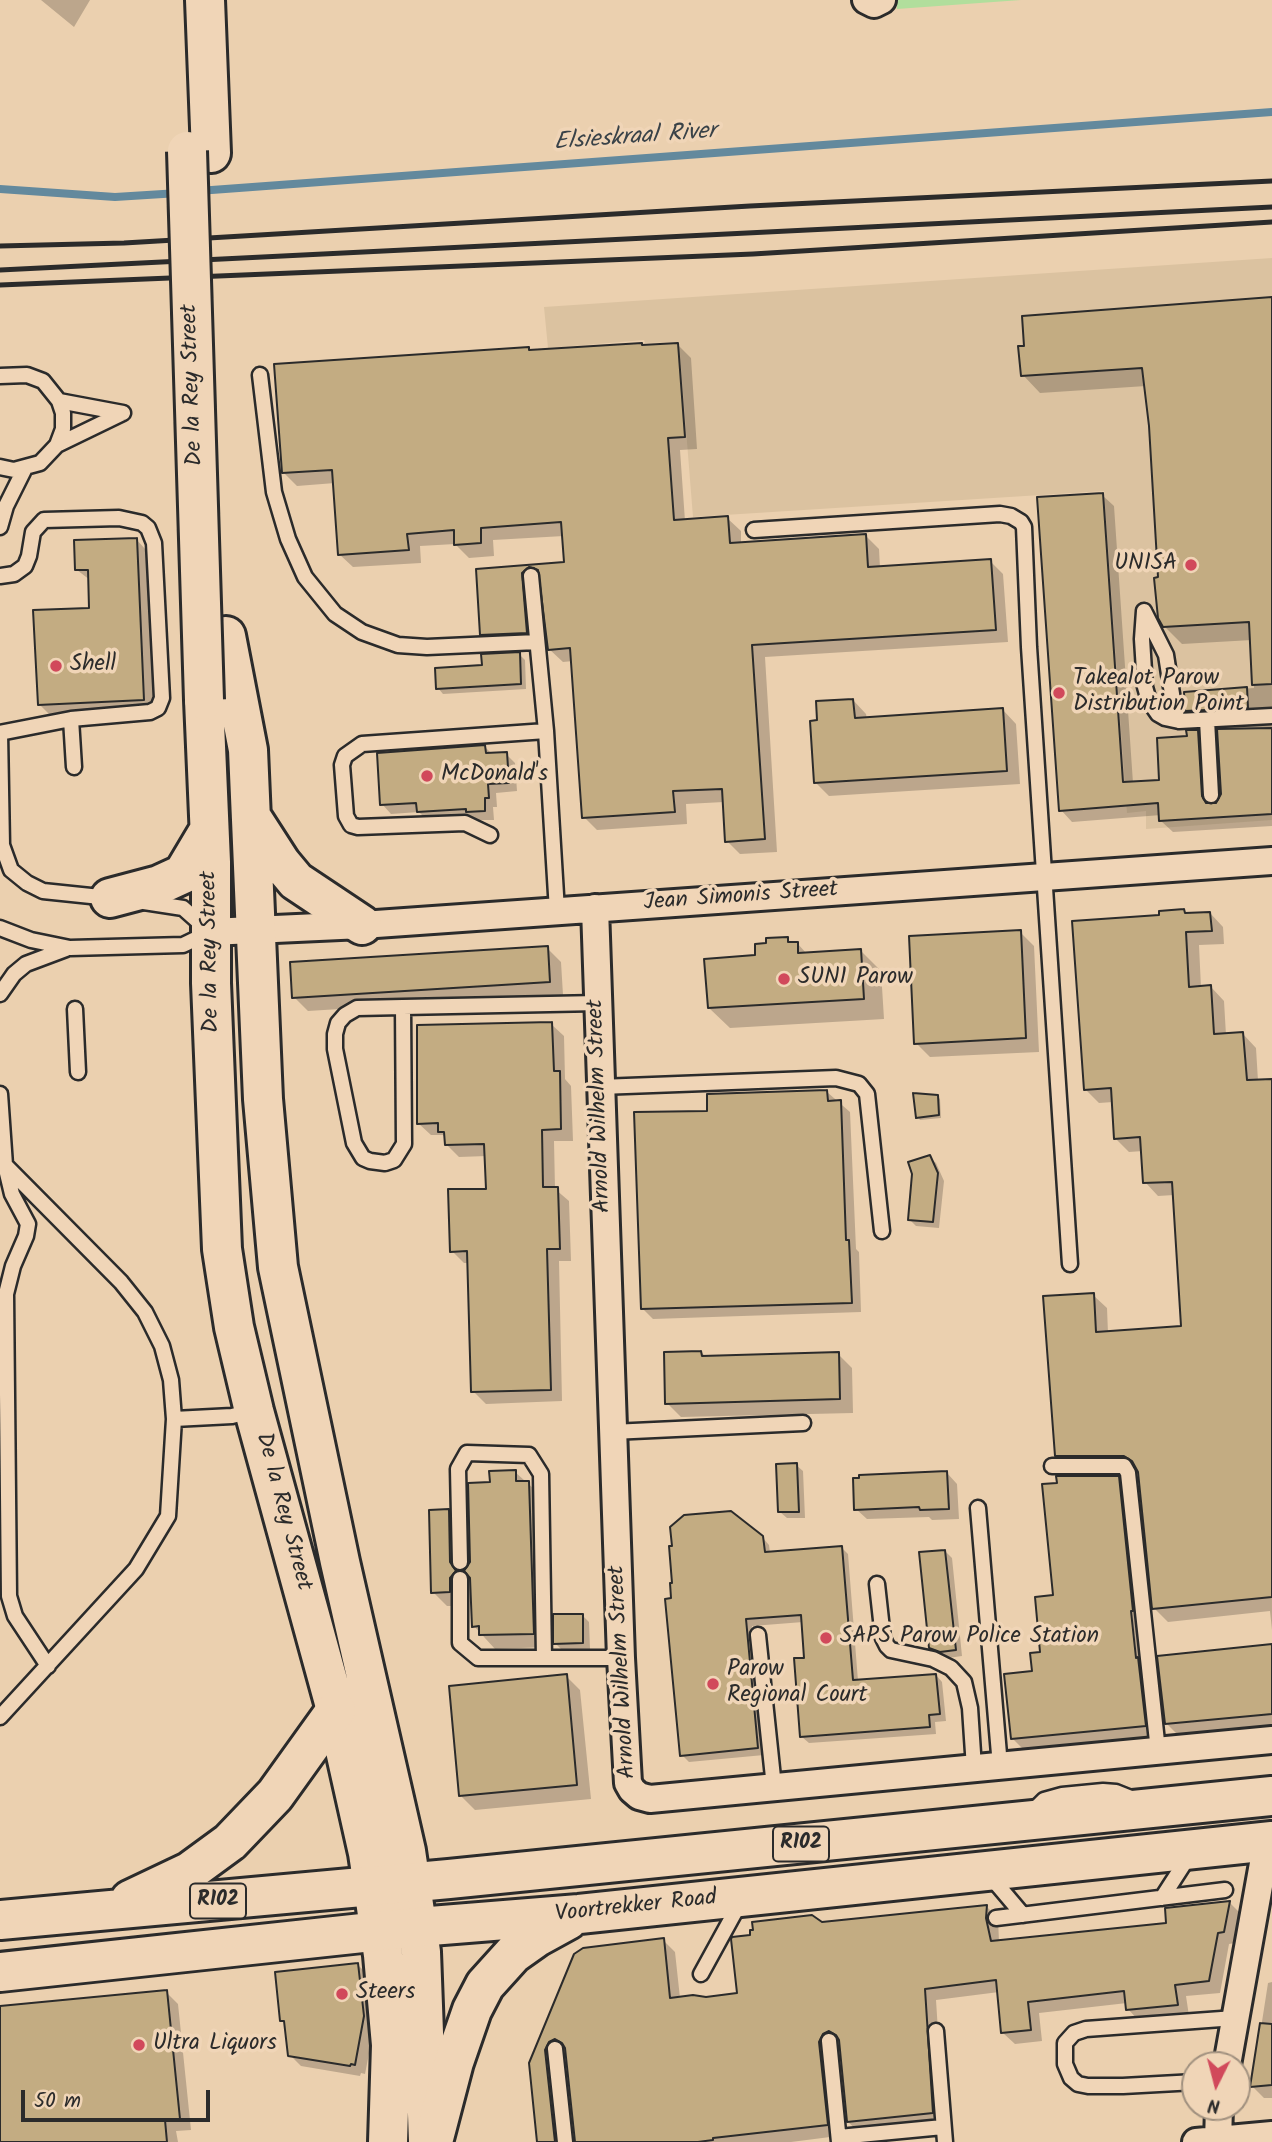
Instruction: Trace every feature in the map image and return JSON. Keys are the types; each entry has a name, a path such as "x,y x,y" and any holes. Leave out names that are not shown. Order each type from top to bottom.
{"main road":[{"name":"De la Rey Street","path":"182,0 199,152 226,636 248,750 263,1099 278,1266 411,1882 422,1965 431,2142"},
{"name":"De la Rey Street","path":"205,0 199,152 204,700 222,1249 234,1327 254,1411 336,1710 368,1853 380,1931 391,2045 388,2142"},
{"path":"253,818 281,863 296,881 362,925"},
{"path":"110,898 159,885 183,874 208,832"},
{"path":"254,1411 267,1396 273,1375 273,1358 255,1264 251,1225 250,1162 263,1099"},
{"path":"92,1913 161,1886 189,1872 222,1849 275,1795 336,1710"},
{"name":"Voortrekker Road","path":"0,1920 373,1886 1272,1796"},
{"name":"Voortrekker Road","path":"0,1972 1269,1841"},
{"path":"431,2142 454,2062 472,2010 485,1985 502,1963 524,1945 579,1914"}],"street":[{"path":"866,0 874,4 882,0"},
{"name":"Jean Simonis Street","path":"210,932 362,925 1272,861"},
{"name":"Arnold Wilhelm Street","path":"595,908 621,1658 628,1783 632,1790 639,1796 650,1799 1272,1740"},
{"path":"1229,2051 1269,1841"},
{"path":"1216,2121 1211,2141 1272,2135"}],"lane":[{"path":"0,366 43,381 59,401 63,413 63,429 57,445"},
{"path":"0,376 27,375"},
{"path":"260,375 274,492 288,539 305,577 335,614 362,632 398,645 427,647 537,642"},
{"path":"0,467 14,470 40,463 57,445 123,413 59,401"},
{"path":"0,527 3,506 25,468"},
{"path":"754,530 1000,514 1012,516 1024,527 1070,1264"},
{"path":"0,576 14,575 20,571 29,556 33,532 48,519 119,518 142,523 152,535 162,703 150,712 71,719 0,733 2,845 11,870 43,891 183,908 210,932 183,945 70,948 31,940 0,928"},
{"path":"531,576 546,731 557,911"},
{"path":"1179,721 1175,713 1166,655 1144,611 1143,668 1153,709 1165,718 1179,721 1272,716"},
{"path":"71,719 74,767"},
{"path":"1207,720 1212,795"},
{"path":"490,835 465,823 358,827 351,825 346,816 342,765 345,756 362,744 546,731"},
{"path":"0,994 26,964 70,948"},
{"path":"403,1007 404,1143 394,1160 385,1163 370,1161 363,1158 354,1143 335,1049 338,1023 345,1014 357,1008 403,1007 598,1003"},
{"path":"75,1009 78,1072"},
{"path":"600,1087 836,1078 859,1084 867,1094 882,1231"},
{"path":"0,1094 5,1165 12,1194 28,1224 26,1236 8,1280 6,1294 9,1595 15,1616 48,1666"},
{"path":"0,1717 136,1569 168,1517 174,1419 171,1380 162,1346 145,1312 121,1282 5,1165"},
{"path":"174,1419 232,1416 254,1411"},
{"path":"612,1432 803,1423"},
{"path":"460,1562 458,1469 467,1453 530,1454 541,1474 544,1658"},
{"path":"1052,1466 1124,1466 1128,1473 1158,1751"},
{"path":"978,1507 987,1767"},
{"path":"460,1579 460,1643 478,1658 621,1658"},
{"path":"877,1584 883,1638 887,1646 891,1650 933,1659 951,1668 964,1682 987,1767"},
{"path":"758,1635 774,1787"},
{"path":"1162,1898 1193,1849"},
{"path":"986,1871 1023,1915"},
{"path":"996,1918 1225,1890"},
{"path":"701,1974 744,1897"},
{"path":"1181,2083 1123,2086 1078,2084 1071,2078 1065,2064 1065,2043 1074,2033 1086,2029 1235,2018"},
{"path":"829,2041 839,2140 944,2134 936,2031"},
{"path":"555,2049 565,2142"}],"shaded area":[{"name":"UNISA","path":"1272,258 1272,820 1146,829 1146,811 1127,813 1104,491 693,517 679,342 645,343 644,340 548,348 544,307"}],"green space":[{"path":"896,0 1021,0 897,9"}],"building":[{"path":"1272,297 1272,684 1252,685 1249,622 1163,627 1158,618 1154,578 1158,577 1149,426 1142,368 1021,376 1018,346 1024,346 1022,316"},
{"path":"678,343 685,437 668,438 674,520 728,516 730,543 866,534 868,567 991,559 996,630 752,645 765,839 725,842 722,789 673,791 675,812 582,818 570,648 548,650 538,570 529,567 522,573 527,633 480,635 476,569 564,562 561,522 481,528 481,543 454,545 454,530 407,534 409,550 338,555 332,470 282,473 274,364 529,347 529,350"},
{"path":"1103,493 1123,782 1159,780 1157,738 1187,736 1186,730 1198,730 1202,796 1206,803 1216,803 1221,794 1217,729 1272,728 1272,814 1159,821 1158,803 1059,811 1037,497"},
{"path":"137,538 144,700 38,705 33,610 89,608 88,570 75,570 74,540"},
{"path":"520,652 521,684 436,689 435,668 482,665 481,654"},
{"path":"1247,687 1248,708 1185,711 1184,692"},
{"path":"853,699 855,718 1003,708 1007,771 814,783 810,721 817,720 816,701"},
{"path":"485,745 486,753 507,752 509,783 488,784 489,798 485,798 485,811 466,812 466,809 417,812 416,803 380,805 377,753"},
{"path":"1184,909 1185,913 1210,912 1212,931 1186,932 1189,987 1211,985 1214,1034 1243,1032 1247,1080 1272,1079 1272,1597 1152,1609 1138,1472 1132,1461 1124,1456 1055,1456 1043,1296 1094,1293 1096,1332 1181,1326 1172,1182 1143,1183 1140,1137 1114,1139 1111,1088 1084,1090 1072,921 1159,915 1159,911"},
{"path":"1021,930 1026,1038 914,1044 909,936"},
{"name":"SUN1 Parow","path":"788,937 788,942 798,942 798,953 861,949 864,999 708,1008 704,959 755,955 755,944 766,943 766,938"},
{"path":"548,946 550,982 292,998 290,962"},
{"path":"552,1022 554,1071 560,1071 561,1129 542,1130 543,1187 558,1187 560,1249 547,1249 551,1390 471,1392 467,1251 450,1252 448,1189 486,1189 484,1144 445,1145 444,1132 438,1132 438,1123 417,1124 417,1025"},
{"path":"827,1090 828,1101 841,1100 846,1240 849,1240 852,1303 641,1309 634,1112 707,1111 707,1094"},
{"path":"913,1093 938,1095 939,1115 916,1118"},
{"path":"930,1155 938,1173 933,1222 908,1220 912,1174 908,1162"},
{"path":"701,1351 702,1356 839,1352 840,1399 665,1404 664,1352"},
{"path":"797,1463 799,1512 778,1512 776,1464"},
{"path":"516,1470 516,1481 529,1481 534,1634 479,1635 479,1626 472,1627 470,1578 464,1571 470,1562 468,1483 490,1482 489,1471"},
{"path":"947,1471 949,1509 920,1510 919,1507 854,1510 853,1478 859,1478 859,1475"},
{"path":"1056,1476 1119,1476 1136,1658 1138,1657 1146,1726 1011,1739 1004,1674 1032,1671 1030,1653 1040,1652 1035,1597 1053,1595 1042,1484 1057,1483"},
{"path":"449,1509 450,1562 456,1571 450,1578 450,1592 431,1593 429,1510"},
{"path":"731,1511 763,1536 765,1552 842,1546 853,1680 936,1674 940,1714 929,1715 930,1727 800,1737 794,1658 804,1658 801,1615 746,1619 758,1748 680,1756 665,1599 671,1598 670,1527 684,1515"},
{"path":"945,1550 956,1650 940,1652 929,1648 919,1552"},
{"path":"553,1614 583,1614 583,1643 553,1644"},
{"path":"1272,1644 1272,1714 1165,1724 1157,1656"},
{"path":"567,1674 577,1785 459,1796 449,1686"},
{"path":"1230,1901 1224,1932 1218,1933 1209,1981 1175,1985 1178,2005 1126,2010 1124,1991 1028,2002 1031,2030 1001,2033 996,1980 925,1989 933,2113 847,2122 839,2040 829,2031 823,2034 819,2042 828,2125 698,2142 575,2142 565,2048 555,2039 549,2042 545,2050 555,2142 537,2142 529,2063 574,1954 583,1948 664,1938 670,1998 693,1995 706,1997 737,1993 731,1939 750,1935 750,1930 753,1930 752,1922 812,1915 822,1922 987,1905 986,1918 991,1941 1166,1923 1165,1908"},
{"path":"358,1963 364,2016 355,2065 288,2056 284,2021 280,2021 275,1972"},
{"path":"167,1990 180,2119 165,2120 167,2142 0,2142 0,2006"},
{"path":"1260,2023 1272,2024 1272,2085 1251,2087"}],"waterway":[{"name":"Elsieskraal River","path":"198,191 1272,112"},
{"name":"Elsieskraal River","path":"0,189 115,197 179,193"}],"railway":[{"path":"0,246 124,243 750,206 1272,181"},
{"path":"0,270 1272,207"},
{"path":"0,285 753,254 1272,222"}],"place":[{"name":"UNISA","path":"1191,565"},
{"name":"Shell","path":"56,666"},
{"name":"Takealot Parow Distribution Point","path":"1059,693"},
{"name":"McDonald's","path":"427,776"},
{"name":"SUN1 Parow","path":"784,979"},
{"name":"SAPS Parow Police Station","path":"826,1638"},
{"name":"Parow Regional Court","path":"713,1684"},
{"name":"Steers","path":"342,1994"},
{"name":"Ultra Liquors","path":"139,2045"}]}
